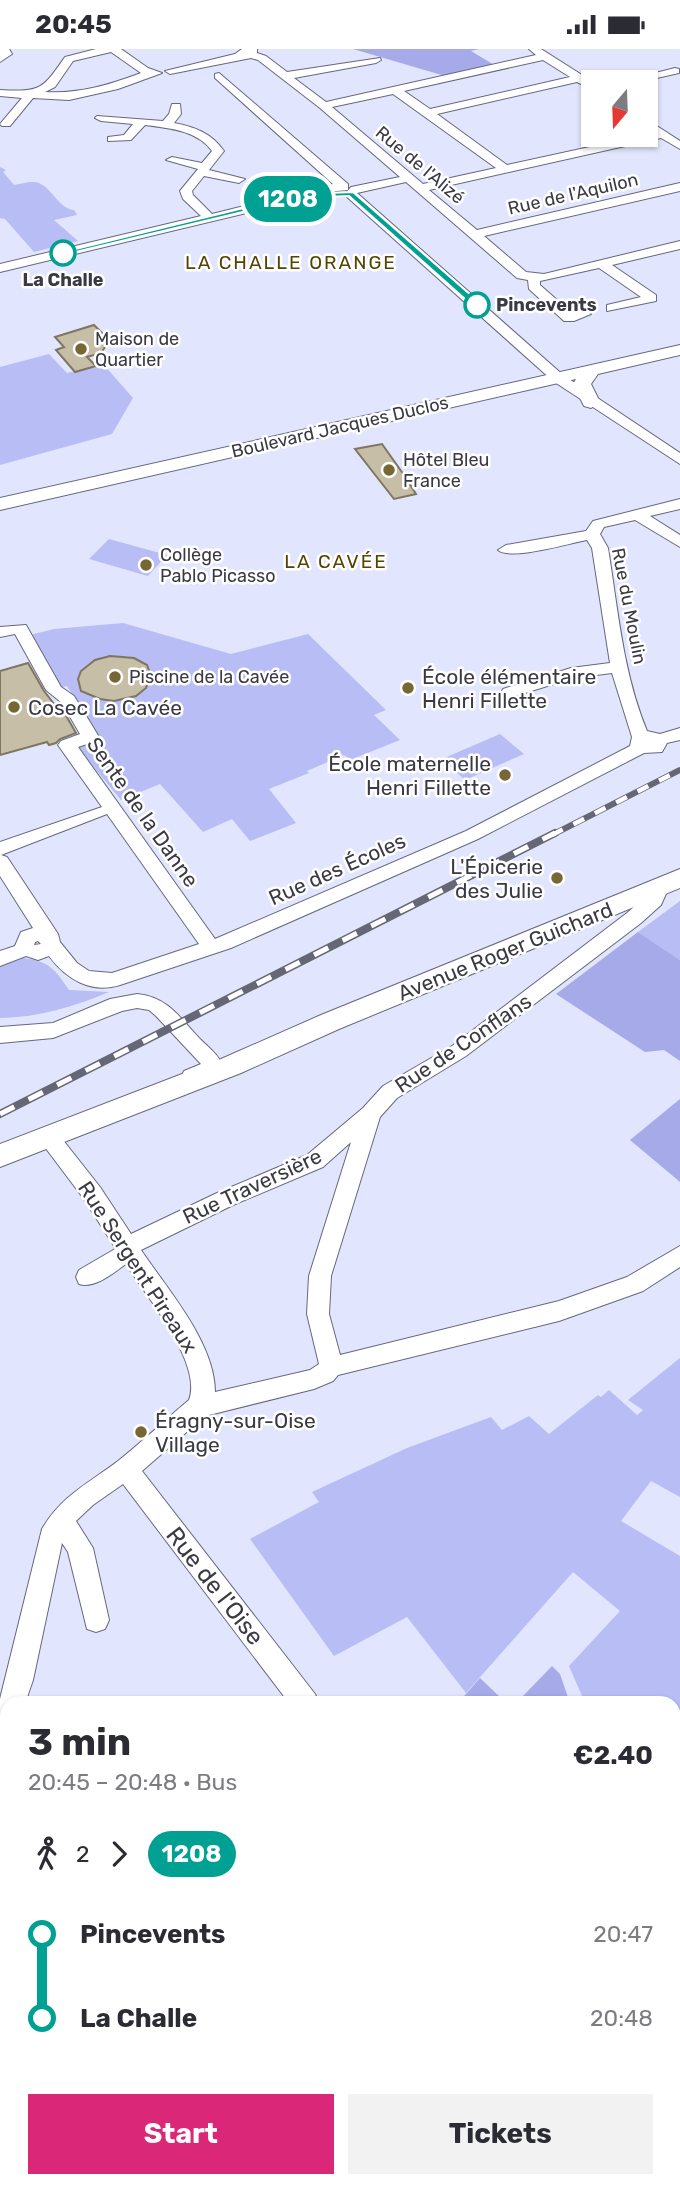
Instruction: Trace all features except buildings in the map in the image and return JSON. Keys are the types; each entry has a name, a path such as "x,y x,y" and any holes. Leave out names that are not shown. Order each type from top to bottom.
{"main road":[{"path":"590,365 680,339"},
{"path":"546,369 590,365 680,350"},
{"path":"590,365 582,384 591,402"},
{"name":"Boulevard Jacques Duclos","path":"0,504 514,387 546,369"},
{"name":"Boulevard Jacques Duclos","path":"0,490 546,369"},
{"name":"Avenue Roger Guichard","path":"48,1136 117,1102 207,1064 330,1022 670,883"},
{"name":"Avenue Roger Guichard","path":"0,1156 132,1106 207,1064"}],"street":[{"path":"0,59 7,54 4,49"},
{"path":"6,124 29,96 51,85 76,52 111,49 150,73"},
{"path":"534,49 579,78"},
{"path":"76,52 92,63"},
{"path":"0,93 58,98 78,95 114,87 150,73 205,64 248,53"},
{"name":"Rue de l'Alizé","path":"248,53 266,62 324,106 522,275 534,279 534,286 569,317 584,314"},
{"path":"328,55 345,66 376,60"},
{"path":"324,106 545,56"},
{"path":"205,64 546,369 680,460"},
{"path":"285,76 342,64"},
{"path":"658,75 675,71"},
{"path":"428,113 579,78"},
{"path":"397,91 505,169"},
{"path":"165,126 175,114 176,106"},
{"path":"109,110 101,118 199,131 216,145 218,151 189,184 186,194 210,218"},
{"path":"112,139 127,138 141,123"},
{"path":"658,130 680,146"},
{"path":"421,188 680,134"},
{"path":"172,160 239,179"},
{"path":"323,188 330,175"},
{"path":"0,268 301,196 409,178"},
{"name":"Rue de l'Aquilon","path":"475,234 680,187"},
{"path":"301,196 323,188 347,190"},
{"path":"534,279 679,246"},
{"path":"601,264 651,299 612,308"},
{"name":"Rue du Moulin","path":"647,741 635,725 621,667 600,548 593,534 598,524 680,504"},
{"path":"635,513 680,542"},
{"path":"506,550 593,534"},
{"name":"Sente de la Danne","path":"0,632 20,628 54,690 68,700 90,737 67,745 211,947"},
{"path":"509,693 571,673 621,667"},
{"name":"Rue des Écoles","path":"0,861 50,940 79,977 93,981 113,980 211,947 472,835 647,741 680,734"},
{"name":"Sente de la Danne","path":"0,849 99,812"},
{"name":"Rue de Conflans","path":"331,1367 318,1314 320,1276 371,1113 390,1092 459,1051 557,979 634,918 670,883"},
{"path":"27,943 30,910"},
{"path":"27,943 38,953 46,950 50,940"},
{"path":"0,959 27,943"},
{"path":"0,1035 52,1031 123,1003 147,1002 156,1006 177,1025 207,1064"},
{"name":"Rue Traversière","path":"87,1277 126,1249 315,1161 371,1113"},
{"name":"Rue Sergent Pireaux","path":"48,1136 92,1193 126,1249 193,1347 203,1378 203,1394 198,1407"},
{"path":"14,1696 51,1537 61,1519 84,1497 126,1469 198,1407 314,1379 325,1374 331,1367 559,1311 635,1284 680,1255"},
{"name":"Rue de l'Oise","path":"126,1469 301,1696"},
{"path":"61,1519 80,1548 96,1620"}],"shaded area":[{"path":"353,49 479,49 471,51 496,66 445,76"},
{"path":"0,167 6,170 3,172 14,185 38,183 62,205 74,210 77,215 54,220 78,241 34,252 5,219 0,218"},
{"path":"49,354 67,373 104,365 133,398 112,434 0,465 0,367"},
{"path":"109,539 167,555 148,576 89,559"},
{"path":"123,623 231,654 308,634 386,710 374,715 400,740 350,760 344,755 269,789 296,823 250,841 232,819 203,832 160,784 121,800 77,747 99,739 67,686 59,688 30,635 54,629"},
{"path":"500,734 524,754 465,780 442,759"},
{"path":"680,901 680,960 638,932"},
{"path":"638,932 680,960 680,1061 664,1050 645,1052 556,994"},
{"path":"23,958 51,967 69,990 109,992 56,1010 29,1016 0,1018 0,967"},
{"path":"680,1099 680,1182 630,1140"},
{"path":"680,1358 680,1497 651,1481 621,1521 680,1556 680,1696 582,1696 569,1666 620,1611 573,1572 466,1693 407,1617 334,1656 250,1539 319,1502 312,1492 407,1448 491,1417 502,1430 529,1416 549,1434 598,1395 601,1397 609,1390 637,1415 643,1410 628,1400"},
{"path":"552,1666 560,1674 568,1696 523,1696"},
{"path":"480,1678 499,1696 464,1696"}],"railway":[{"path":"552,835 680,770"},
{"path":"0,1114 555,833"}],"bus line":[{"name":"1208","path":"63,253 301,196 351,194 477,305"}],"place":[{"name":"La Challe","path":"63,253"},
{"name":"Pincevents","path":"477,305"},
{"name":"Maison de Quartier","path":"81,349"},
{"name":"Hôtel Bleu France","path":"389,470"},
{"name":"Collège Pablo Picasso","path":"146,565"},
{"name":"Piscine de la Cavée","path":"115,677"},
{"name":"École élémentaire Henri Fillette","path":"408,688"},
{"name":"Cosec La Cavée","path":"14,707"},
{"name":"École maternelle Henri Fillette","path":"505,775"},
{"name":"L'Épicerie des Julie","path":"557,878"},
{"name":"Éragny-sur-Oise Village","path":"141,1432"}],"district":[{"name":"LA CHALLE ORANGE","path":"291,262"},
{"name":"LA CAVÉE","path":"336,561"}]}
